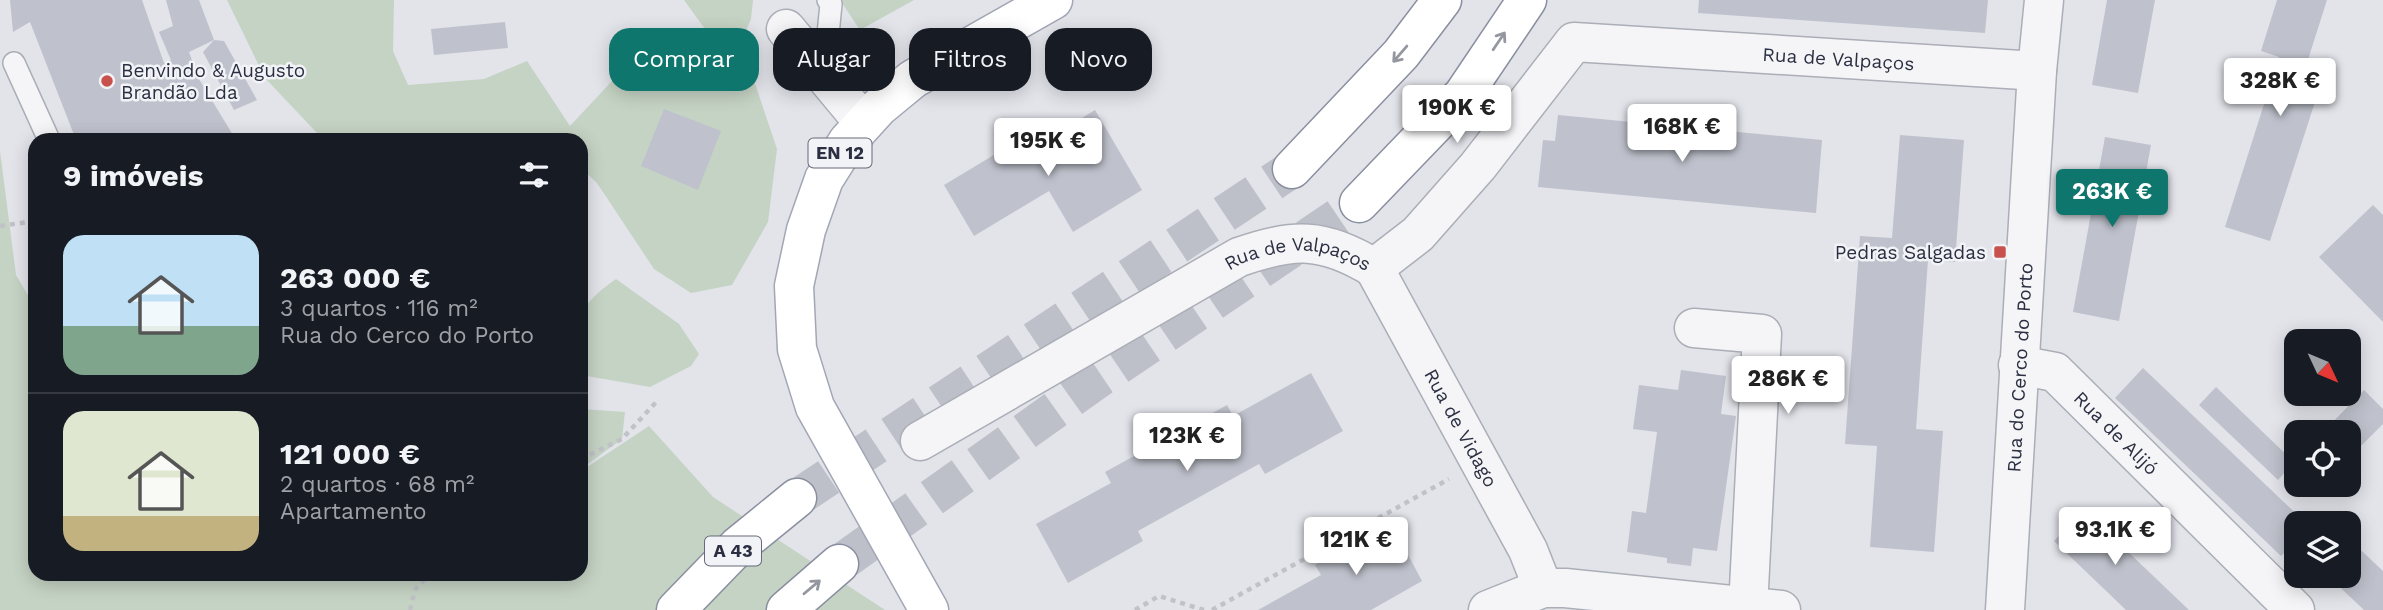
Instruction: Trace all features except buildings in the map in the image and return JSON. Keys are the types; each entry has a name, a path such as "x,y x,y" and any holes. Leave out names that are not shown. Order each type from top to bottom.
{"main road":[{"name":"EN 12","path":"929,610 816,407 797,349 794,286 806,230 824,179 848,141 864,123 913,79 1053,0"},
{"path":"1292,169 1401,54 1442,0"},
{"path":"1359,203 1463,95 1527,0"},
{"name":"A 43","path":"676,610 738,546 797,498"},
{"path":"786,610 839,564"}],"street":[{"name":"Rua do Cerco do Porto","path":"2005,610 2018,365 2044,0"},
{"name":"Rua de Valpaços","path":"920,441 1239,257 1269,247 1297,242 1352,254 1374,268 1427,224 1478,166 1574,43 2037,71"},
{"path":"836,91 864,123"},
{"name":"Rua de Vidago","path":"1374,268 1528,550 1543,588"},
{"path":"1488,610 1543,588 1764,609 1762,334 1694,328"},
{"name":"Rua de Alijó","path":"2018,365 2055,372 2295,610"}],"lane":[{"path":"828,0 831,4 829,28"},
{"path":"14,63 46,133"}],"path":[{"path":"0,226 28,222"},
{"path":"588,456 622,439 659,399"},
{"path":"1212,610 1480,462"},
{"path":"410,610 415,590 423,581"},
{"path":"1136,610 1159,596 1204,610"}],"green space":[{"path":"227,0 394,0 393,51 408,85 484,79 527,61 570,126 609,84 609,91 757,91 777,149 768,222 732,285 691,293 654,269 597,183 588,175 588,133 317,133 265,78"},
{"path":"684,0 753,0 747,28 704,28"},
{"path":"840,0 914,0 864,28 859,28"},
{"path":"0,151 16,275 28,295 28,581 588,581 588,466 649,426 713,497 885,610 0,610"},
{"path":"616,279 679,324 699,354 691,366 650,387 588,376 588,304"},
{"path":"588,409 625,412 622,439 588,464"}],"tunnel":[{"path":"797,498 1292,169"},
{"path":"839,564 1097,380 1359,203"}],"place":[{"name":"Benvindo & Augusto Brandão Lda","path":"107,81"},
{"name":"Pedras Salgadas","path":"2000,252"}]}
